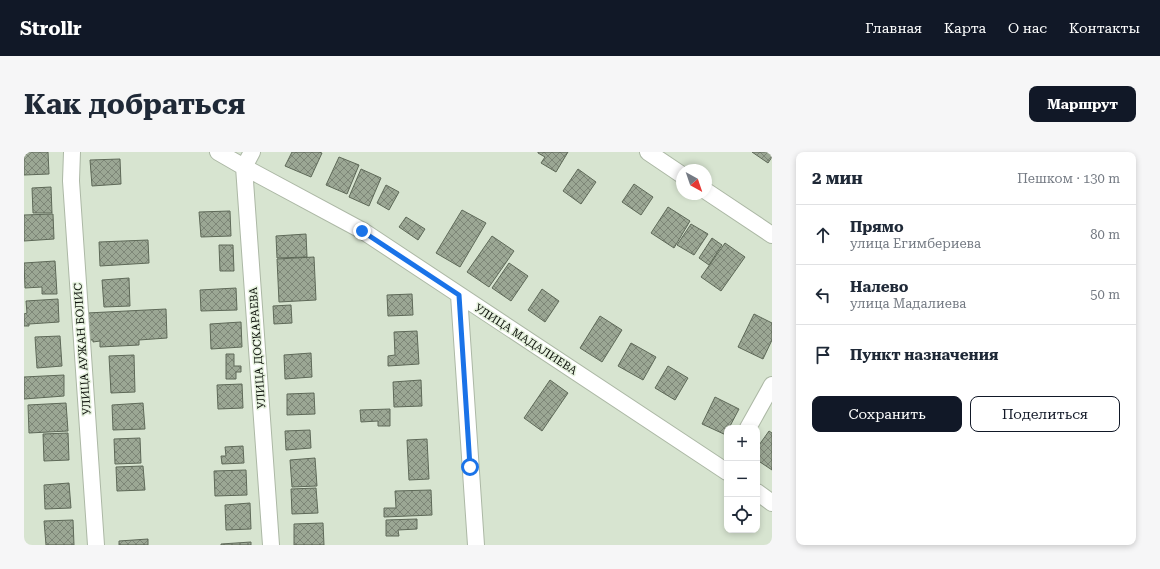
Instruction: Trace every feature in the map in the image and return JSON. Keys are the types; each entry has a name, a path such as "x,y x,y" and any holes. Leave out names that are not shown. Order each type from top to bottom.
{"street":[{"name":"УЛИЦА АУЖАН БОЛИС","path":"72,152 71,181 96,545"},
{"name":"УЛИЦА МАДАЛИЕВА","path":"218,152 362,231 724,469"},
{"path":"244,167 252,152"},
{"path":"648,152 676,171"},
{"name":"УЛИЦА ДОСКАРАЕВА","path":"244,167 271,545"},
{"path":"712,195 772,235"},
{"path":"459,295 476,545"},
{"path":"750,425 772,385"},
{"path":"760,494 772,503"}],"building":[{"path":"24,152 48,152 49,174 24,175"},
{"path":"292,152 322,153 311,177 285,166"},
{"path":"538,152 568,152 556,172 541,163 545,157"},
{"path":"752,152 772,152 772,157 768,163"},
{"path":"339,157 359,165 347,194 326,185"},
{"path":"120,159 121,184 92,186 90,160"},
{"path":"361,169 381,178 369,206 349,197"},
{"path":"578,169 596,182 581,204 563,191"},
{"path":"634,184 653,197 641,215 622,202"},
{"path":"386,185 399,192 389,210 377,203"},
{"path":"51,187 52,213 33,213 32,188"},
{"path":"668,207 690,221 674,248 651,233"},
{"path":"462,210 486,223 460,267 436,253"},
{"path":"230,211 231,236 201,237 199,212"},
{"path":"53,214 54,239 24,241 24,215"},
{"path":"406,217 425,229 418,240 399,227"},
{"path":"691,224 708,234 694,255 677,245"},
{"path":"306,234 307,257 277,258 276,236"},
{"path":"492,236 514,251 489,287 467,272"},
{"path":"712,238 722,245 709,265 699,258"},
{"path":"148,240 149,263 100,266 99,242"},
{"path":"725,243 745,257 721,291 701,277"},
{"path":"219,245 233,245 234,271 220,271"},
{"path":"314,257 316,300 279,302 277,259"},
{"path":"55,261 57,294 42,294 42,287 25,288 24,263"},
{"path":"509,263 528,276 511,301 492,288"},
{"path":"129,278 130,306 104,307 102,280"},
{"path":"236,288 237,310 201,311 200,290"},
{"path":"542,289 559,301 545,322 528,310"},
{"path":"412,294 413,315 388,316 387,295"},
{"path":"58,299 59,322 29,324 29,326 24,326 24,314 27,313 26,301"},
{"path":"291,305 292,323 274,324 273,306"},
{"path":"166,309 167,338 139,340 139,345 100,347 100,341 93,342 93,340 88,340 87,313"},
{"path":"754,314 772,323 772,340 763,359 738,347"},
{"path":"600,316 622,330 602,362 580,348"},
{"path":"241,322 242,347 211,349 210,324"},
{"path":"417,331 419,364 388,366 388,356 395,355 394,332"},
{"path":"60,336 62,366 37,368 35,337"},
{"path":"631,343 656,357 643,380 618,366"},
{"path":"311,353 312,377 285,379 284,355"},
{"path":"226,354 234,354 234,366 241,366 241,372 236,372 236,379 226,379"},
{"path":"134,355 135,392 111,393 109,356"},
{"path":"668,366 688,378 675,400 655,388"},
{"path":"64,375 64,396 24,399 24,377"},
{"path":"421,380 422,406 394,407 393,382"},
{"path":"550,380 568,393 542,431 524,418"},
{"path":"242,384 243,408 218,409 217,385"},
{"path":"314,393 315,414 287,415 287,394"},
{"path":"715,397 739,409 731,425 724,425 724,434 702,424"},
{"path":"66,403 68,431 29,433 28,405"},
{"path":"143,403 145,429 113,430 112,405"},
{"path":"390,409 390,426 378,426 378,421 361,422 360,410"},
{"path":"310,430 311,448 286,450 285,431"},
{"path":"769,431 772,433 772,470 760,462 760,444"},
{"path":"68,433 69,460 44,461 43,434"},
{"path":"140,438 141,463 115,464 114,439"},
{"path":"427,439 429,479 409,480 407,440"},
{"path":"243,446 244,463 222,464 221,456 226,456 225,447"},
{"path":"315,458 317,486 292,487 290,460"},
{"path":"143,466 145,490 117,491 116,467"},
{"path":"246,470 247,495 215,496 214,471"},
{"path":"69,483 71,508 45,509 44,485"},
{"path":"316,488 318,513 292,514 291,489"},
{"path":"431,490 432,515 384,517 384,508 396,508 395,491"},
{"path":"250,503 251,529 226,530 225,505"},
{"path":"417,519 417,529 398,530 399,536 386,536 386,520"},
{"path":"73,520 74,545 46,545 44,521"},
{"path":"323,523 324,545 294,545 294,524"},
{"path":"148,539 148,545 119,545 119,541"},
{"path":"251,542 251,545 221,545 221,544"}],"route":[{"path":"362,231 459,295 470,467"}]}
